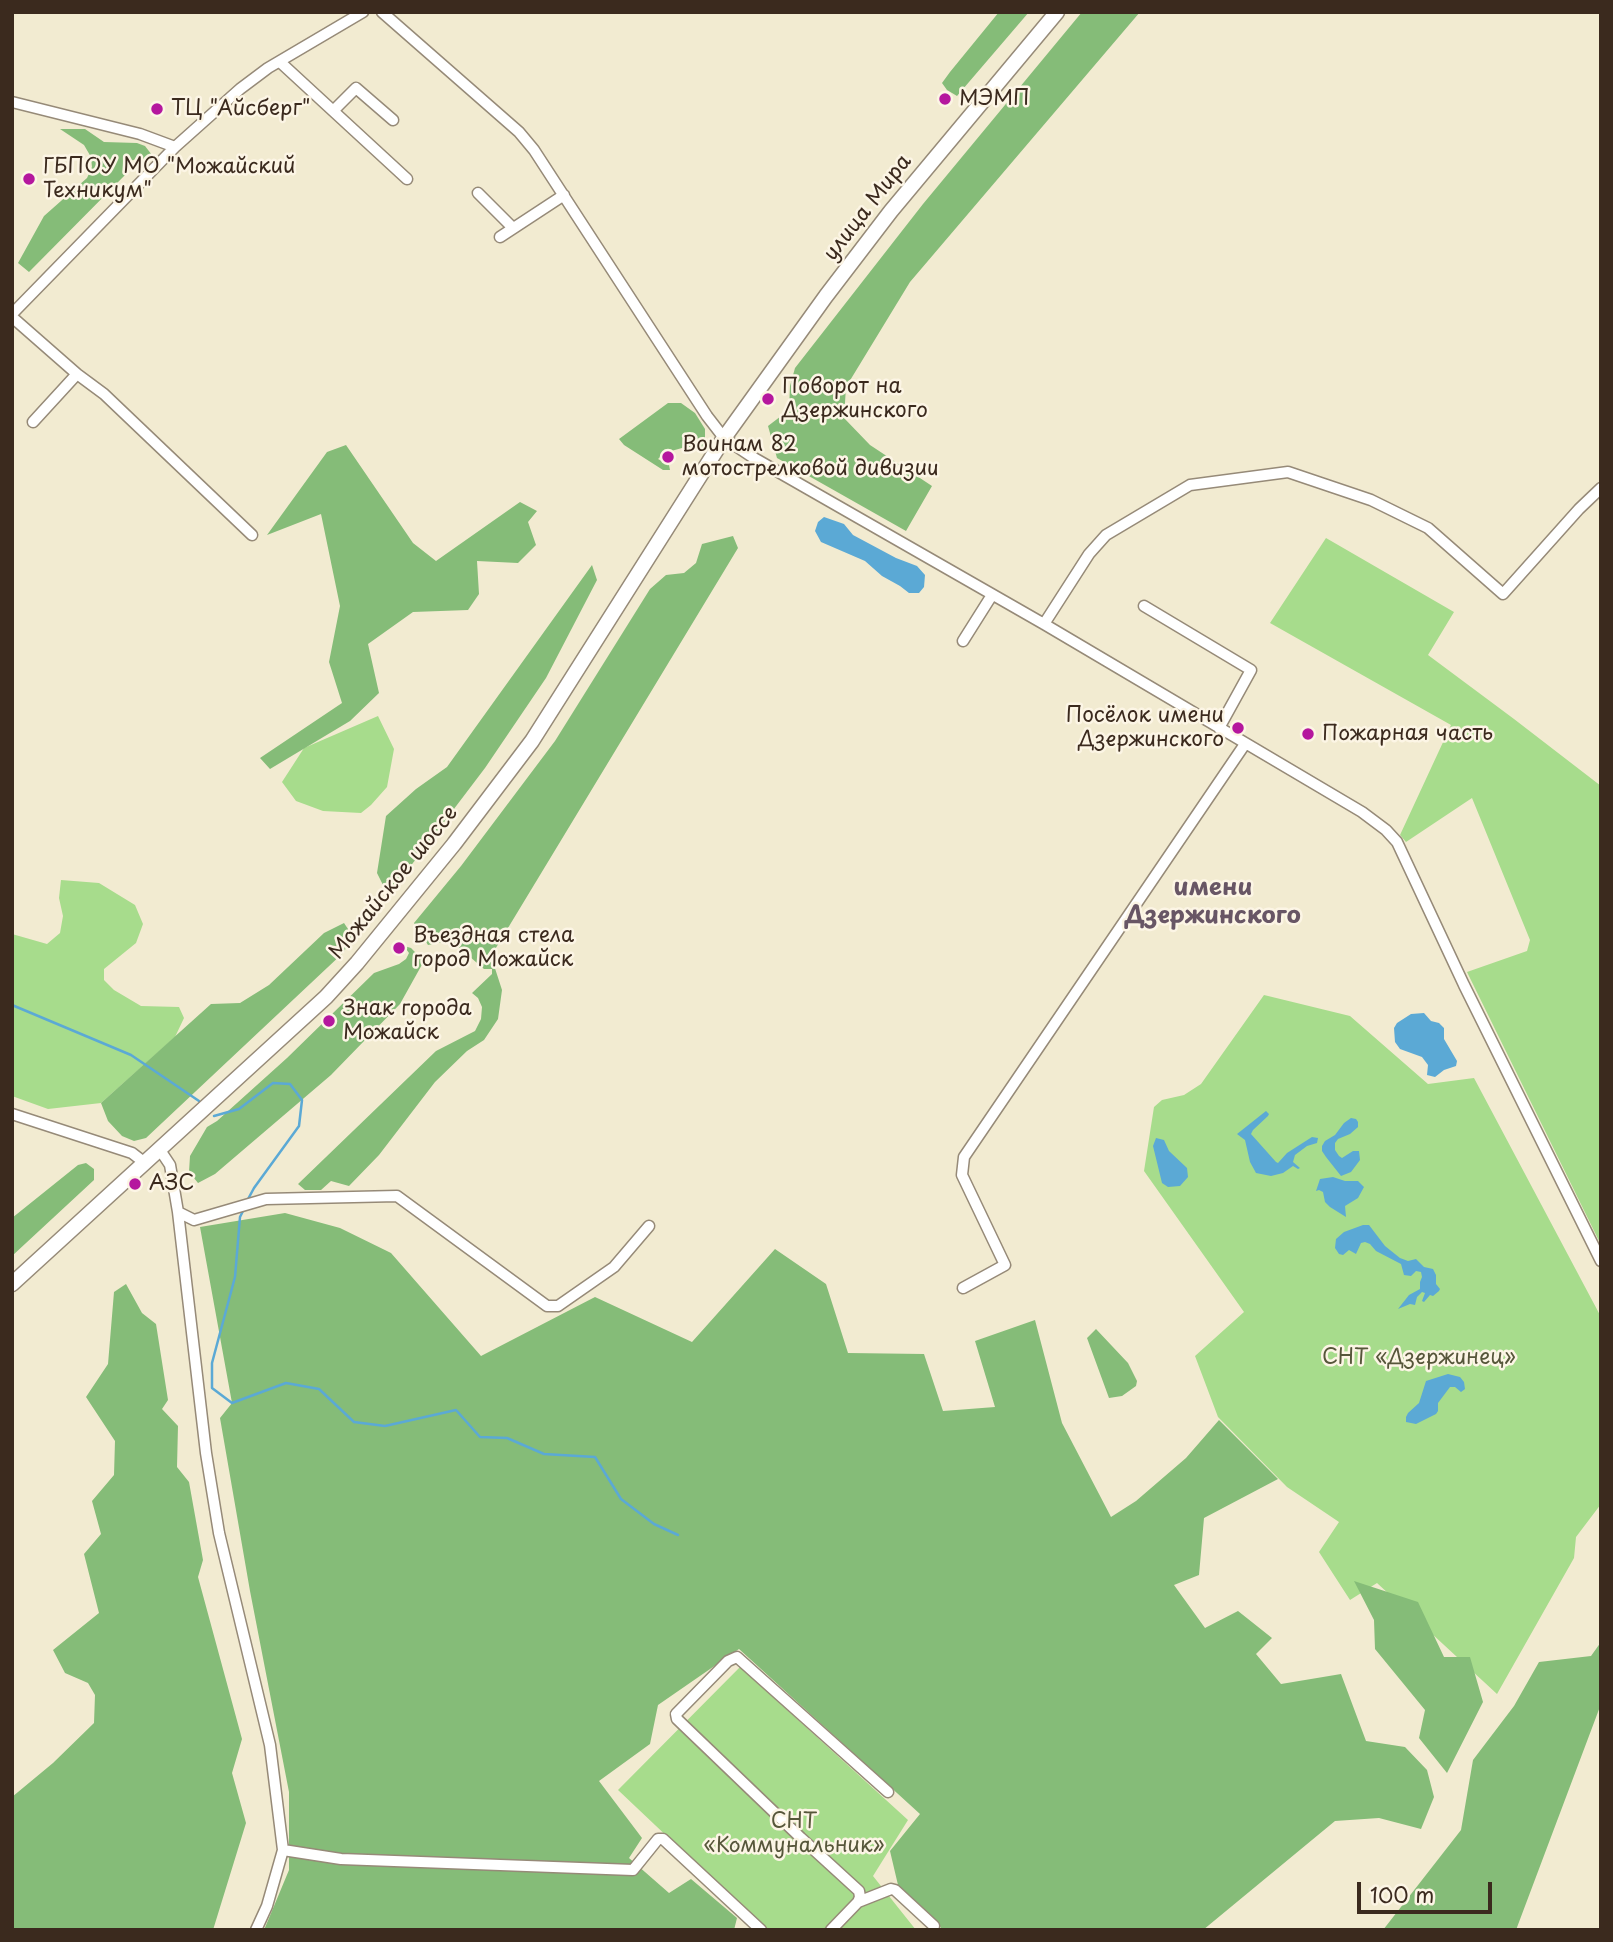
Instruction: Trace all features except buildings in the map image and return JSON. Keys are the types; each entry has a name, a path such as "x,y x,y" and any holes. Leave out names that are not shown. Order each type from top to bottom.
{"main road":[{"name":"улица Мира","path":"724,438 872,235 1057,12"},
{"name":"Можайское шоссе","path":"12,1284 160,1150 334,988 357,963 454,844 550,714 724,438"}],"street":[{"path":"252,535 104,394 77,374 12,316 175,147 240,89 363,12"},
{"path":"382,12 519,132 538,156 724,438 1367,815 1386,830 1396,842 1601,1261"},
{"path":"280,62 407,179"},
{"path":"333,111 356,88 393,120"},
{"path":"12,102 140,134 175,147"},
{"path":"478,194 512,228"},
{"path":"500,237 564,195"},
{"path":"33,422 77,374"},
{"path":"1044,624 1089,554 1106,535 1189,485 1289,472 1371,500 1428,528 1503,594 1601,488"},
{"path":"963,641 992,595"},
{"path":"1144,606 1251,670 1219,728"},
{"path":"963,1288 1005,1265 962,1175 964,1157 1245,744"},
{"path":"12,1114 132,1153 145,1163"},
{"path":"160,1150 170,1165 178,1212 217,1520 270,1745 283,1850 267,1906 256,1930"},
{"path":"178,1212 194,1220 266,1199 397,1196 547,1306 558,1306 614,1267 649,1226"},
{"path":"858,1902 860,1897 856,1887 677,1719 676,1714 728,1661 737,1657 888,1792"},
{"path":"283,1850 341,1859 633,1870 658,1839 663,1839 761,1930"},
{"path":"831,1930 858,1902 891,1889 934,1926"}],"green space":[{"path":"999,12 1029,12 957,96 942,83"},
{"path":"1082,12 1140,12 910,282 846,387 844,418 870,445 932,486 906,531 777,458 768,426 789,410 790,386 795,368 923,204"},
{"path":"60,129 85,129 104,142 137,143 145,146 152,155 146,162 138,159 129,161 129,171 29,272 18,263 44,216 87,178 92,167 91,157 84,145"},
{"path":"668,403 681,403 695,413 705,429 705,439 703,449 682,448 664,453 658,459 669,465 670,470 663,470 619,439"},
{"path":"346,445 413,543 436,561 520,502 537,511 528,522 536,545 518,563 477,561 479,594 468,610 413,612 368,644 379,693 350,721 270,769 260,758 342,703 329,662 340,606 321,514 267,535 327,452"},
{"path":"733,536 738,548 491,956 502,990 498,1019 484,1040 467,1051 435,1082 379,1155 349,1186 331,1181 321,1190 305,1190 298,1184 436,1051 475,1031 481,1019 482,1007 472,993 492,974 492,969 484,969 448,941 428,945 414,923 461,866 555,741 650,589 666,575 684,573 696,563 702,544"},
{"path":"1326,538 1454,612 1428,655 1601,786 1601,1245 1467,972 1527,951 1530,940 1472,798 1406,842 1400,835 1451,725 1270,623"},
{"path":"592,565 597,580 546,678 485,768 394,888 383,885 377,873 386,816 416,789 447,767"},
{"path":"378,716 394,749 387,787 371,805 361,813 323,811 296,801 282,782 304,748"},
{"path":"61,880 99,883 135,905 143,924 136,943 104,969 104,980 114,990 141,1006 179,1007 184,1018 175,1037 101,1103 48,1109 12,1096 12,934 47,944 60,933 63,916 59,898"},
{"path":"344,923 352,935 344,952 146,1138 134,1141 122,1136 108,1121 101,1103 211,1004 240,1003 269,985 324,933"},
{"path":"404,946 411,948 424,961 400,1004 331,1075 215,1174 198,1183 189,1172 190,1156 207,1127 287,1058 374,973 406,959 409,953"},
{"name":"СНТ «Дзержинец»","path":"1264,995 1350,1016 1428,1084 1474,1078 1601,1317 1601,1504 1576,1537 1574,1558 1497,1694 1377,1583 1350,1600 1319,1552 1339,1522 1287,1487 1218,1417 1195,1356 1244,1312 1144,1171 1154,1107 1162,1100 1184,1095 1201,1084"},
{"path":"86,1163 94,1169 94,1180 12,1256 12,1218 78,1165"},
{"path":"285,1213 340,1228 391,1253 481,1356 595,1297 692,1342 775,1249 826,1284 848,1353 924,1354 943,1411 995,1407 975,1341 1035,1320 1062,1423 1111,1517 1136,1501 1186,1458 1219,1420 1278,1479 1204,1518 1199,1575 1174,1585 1205,1628 1238,1611 1272,1638 1256,1654 1281,1684 1341,1674 1366,1741 1405,1747 1427,1770 1434,1797 1421,1829 1379,1818 1335,1821 1203,1930 942,1930 898,1885 890,1851 920,1814 739,1649 658,1705 650,1744 599,1781 642,1838 629,1858 669,1893 691,1879 737,1918 734,1930 264,1930 289,1870 289,1792 220,1418 232,1403 200,1227"},
{"path":"126,1284 142,1313 156,1324 168,1400 162,1409 178,1426 177,1467 189,1482 203,1560 198,1577 242,1739 232,1773 246,1823 213,1930 12,1930 12,1797 53,1763 94,1723 95,1695 88,1683 65,1673 53,1650 99,1613 84,1554 101,1534 92,1501 114,1475 115,1441 86,1397 108,1364 114,1292"},
{"path":"1096,1329 1128,1363 1137,1381 1136,1386 1122,1396 1109,1398 1087,1338"},
{"path":"1354,1581 1418,1602 1444,1657 1470,1657 1483,1702 1447,1773 1419,1738 1425,1710 1375,1649 1374,1620"},
{"path":"1601,1642 1601,1704 1516,1930 1383,1930 1461,1830 1473,1760 1514,1706 1539,1662 1591,1656"},
{"name":"СНТ «Коммунальник»","path":"740,1667 908,1820 873,1876 916,1930 766,1930 618,1790"}],"water":[{"path":"824,517 844,524 853,535 917,566 925,575 924,587 919,593 909,593 882,576 865,561 821,542 815,531 818,522"},
{"path":"1424,1013 1431,1021 1444,1028 1444,1039 1457,1061 1456,1066 1435,1077 1427,1075 1428,1065 1422,1057 1400,1049 1395,1042 1394,1028 1397,1023 1411,1014"},
{"path":"1266,1111 1268,1116 1251,1134 1276,1162 1312,1137 1318,1138 1317,1143 1307,1146 1295,1155 1293,1162 1300,1168 1293,1166 1283,1173 1271,1176 1256,1173 1250,1162 1245,1140 1237,1134"},
{"path":"1351,1118 1356,1119 1358,1127 1338,1139 1335,1150 1342,1158 1353,1151 1359,1151 1360,1160 1351,1172 1341,1176 1322,1151 1322,1146"},
{"path":"1156,1138 1164,1140 1169,1151 1187,1168 1188,1177 1180,1186 1168,1187 1162,1183 1153,1146"},
{"path":"1333,1177 1358,1181 1364,1187 1358,1198 1345,1206 1346,1217 1325,1202 1323,1192 1316,1191 1320,1179"},
{"path":"1369,1225 1385,1246 1400,1258 1408,1261 1416,1259 1424,1267 1433,1269 1439,1291 1424,1302 1425,1293 1422,1292 1415,1305 1410,1304 1398,1309 1409,1295 1420,1289 1421,1272 1416,1271 1411,1276 1404,1275 1401,1264 1365,1242 1361,1243 1356,1254 1349,1250 1343,1255 1339,1254 1335,1248 1336,1239 1344,1232"},
{"path":"1448,1374 1460,1377 1465,1389 1461,1392 1450,1387 1438,1403 1436,1414 1416,1424 1406,1422 1408,1413 1419,1403 1426,1381"}],"waterway":[{"path":"12,1005 131,1055 199,1101"},
{"path":"214,1116 239,1109 273,1083 290,1084 302,1100 299,1126 247,1201"},
{"path":"243,1211 240,1217 235,1277 212,1363 212,1388 232,1403 286,1383 319,1389 354,1422 385,1426 456,1410 480,1437 507,1438 544,1454 595,1457 621,1499 654,1524 678,1535"}],"place":[{"name":"МЭМП","path":"945,99"},
{"name":"ТЦ \"Айсберг\"","path":"157,109"},
{"name":"ГБПОУ МО \"Можайский Техникум\"","path":"29,179"},
{"name":"Поворот на Дзержинского","path":"768,399"},
{"name":"Воинам 82 мотострелковой дивизии","path":"668,457"},
{"name":"Посёлок имени Дзержинского","path":"1238,728"},
{"name":"Пожарная часть","path":"1308,734"},
{"name":"Въездная стела город Можайск","path":"399,948"},
{"name":"Знак города Можайск","path":"329,1021"},
{"name":"АЗС","path":"135,1184"}],"district":[{"name":"имени Дзержинского","path":"1213,902"}]}
